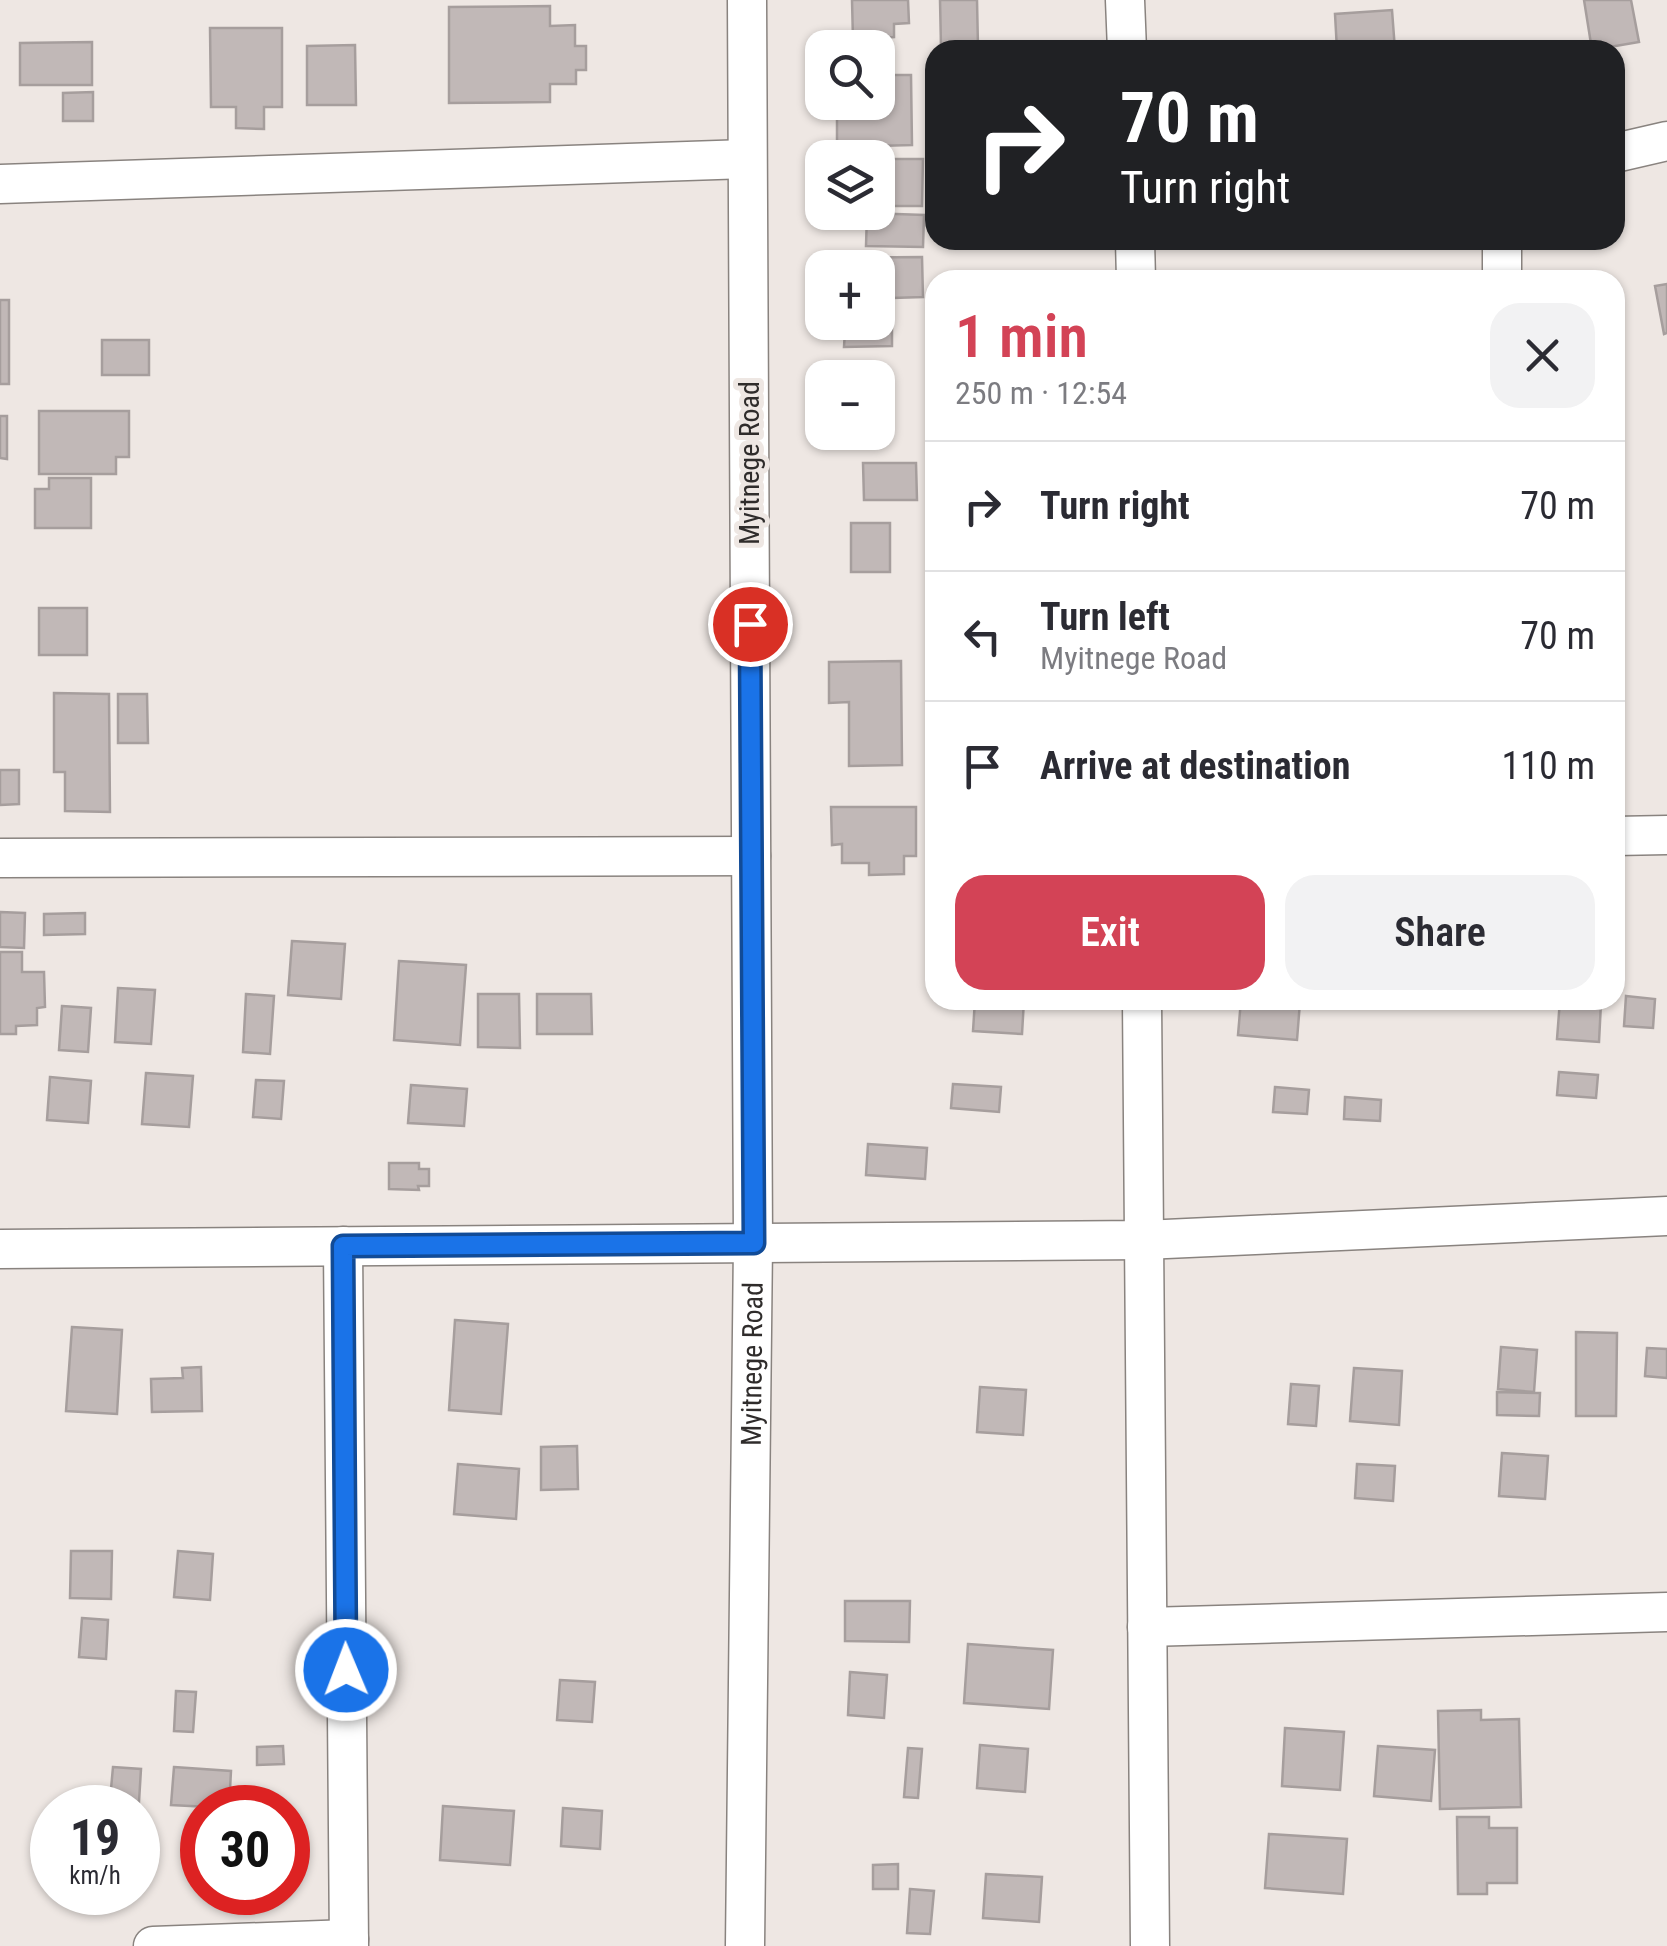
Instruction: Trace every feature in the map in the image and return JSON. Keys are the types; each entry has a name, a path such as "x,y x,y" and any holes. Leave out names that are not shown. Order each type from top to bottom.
{"street":[{"name":"Myitnege Road","path":"744,1946 754,1243 747,0"},
{"path":"1125,0 1127,40"},
{"path":"1625,151 1667,141"},
{"path":"0,184 748,159"},
{"path":"1625,836 1667,835"},
{"path":"0,858 752,856"},
{"path":"1142,1010 1150,1946"},
{"path":"0,1249 1144,1240 1667,1216"},
{"path":"154,1946 349,1942 343,1246"},
{"path":"1148,1627 1667,1612"}],"building":[{"path":"852,0 908,0 909,23 894,24 894,30 853,30"},
{"path":"940,0 977,0 978,40 941,40"},
{"path":"1584,0 1631,0 1639,42 1590,40"},
{"path":"550,6 550,26 575,25 575,46 586,46 586,70 576,70 576,84 550,84 550,102 449,103 449,7"},
{"path":"1392,10 1394,40 1336,40 1335,14"},
{"path":"210,28 282,28 282,107 264,107 264,129 236,128 236,107 211,107"},
{"path":"92,42 92,85 20,85 20,43"},
{"path":"355,45 356,105 307,105 307,46"},
{"path":"895,75 911,75 912,145 895,145 895,140 837,140 837,120 895,120"},
{"path":"93,92 93,121 63,121 63,93"},
{"path":"895,159 923,159 922,206 895,206"},
{"path":"895,214 924,215 923,247 866,246 866,230 895,230"},
{"path":"895,257 922,257 923,297 895,298"},
{"path":"1667,284 1667,333 1664,334 1655,286"},
{"path":"0,300 9,300 9,384 0,384"},
{"path":"102,340 149,340 149,375 102,375"},
{"path":"844,340 892,340 892,346 844,347"},
{"path":"39,411 129,411 129,457 116,457 116,474 39,474"},
{"path":"0,416 7,416 7,459 0,458"},
{"path":"863,463 916,463 917,500 864,500"},
{"path":"49,478 91,478 91,528 35,528 35,489 49,489"},
{"path":"851,523 890,523 890,572 851,572"},
{"path":"39,608 87,608 87,655 39,655"},
{"path":"901,661 902,765 849,766 849,702 829,703 829,662"},
{"path":"54,693 109,694 110,812 65,811 65,772 54,772"},
{"path":"118,694 147,694 148,743 118,743"},
{"path":"0,770 19,770 19,804 0,805"},
{"path":"831,807 916,807 916,856 904,856 904,874 869,875 869,863 842,863 842,844 832,845"},
{"path":"0,912 25,913 24,948 0,947"},
{"path":"85,913 85,934 44,935 44,914"},
{"path":"292,941 345,944 341,999 288,995"},
{"path":"0,952 22,952 22,972 44,972 45,1007 37,1008 37,1025 16,1026 16,1034 0,1034"},
{"path":"399,961 466,965 460,1045 394,1040"},
{"path":"118,988 155,990 151,1044 115,1042"},
{"path":"246,994 274,996 270,1054 243,1052"},
{"path":"478,994 519,994 520,1048 478,1047"},
{"path":"537,994 591,994 592,1034 537,1034"},
{"path":"1626,996 1655,999 1653,1028 1624,1026"},
{"path":"62,1006 91,1008 88,1052 59,1050"},
{"path":"974,1010 1023,1010 1022,1034 973,1031"},
{"path":"1240,1010 1299,1010 1297,1040 1238,1035"},
{"path":"1559,1010 1601,1010 1599,1042 1557,1039"},
{"path":"1559,1072 1598,1075 1596,1098 1557,1095"},
{"path":"146,1073 193,1076 189,1127 142,1124"},
{"path":"50,1077 91,1081 88,1123 47,1120"},
{"path":"256,1080 284,1081 281,1119 253,1117"},
{"path":"953,1084 1001,1087 999,1112 951,1108"},
{"path":"411,1085 467,1089 464,1126 408,1123"},
{"path":"1275,1087 1309,1090 1307,1114 1273,1112"},
{"path":"1345,1097 1381,1100 1380,1121 1344,1119"},
{"path":"868,1144 927,1148 925,1179 866,1175"},
{"path":"389,1163 419,1163 419,1169 429,1169 429,1186 418,1186 419,1190 389,1189"},
{"path":"455,1320 508,1324 501,1414 449,1410"},
{"path":"72,1327 122,1330 117,1414 66,1411"},
{"path":"1576,1332 1617,1333 1616,1416 1576,1416"},
{"path":"1501,1347 1537,1350 1534,1392 1498,1389"},
{"path":"1647,1348 1667,1349 1667,1378 1645,1376"},
{"path":"201,1367 202,1411 152,1412 151,1379 183,1378 182,1368"},
{"path":"1354,1368 1402,1371 1399,1425 1350,1421"},
{"path":"1291,1384 1319,1386 1316,1426 1288,1424"},
{"path":"980,1387 1026,1390 1023,1435 977,1432"},
{"path":"1497,1392 1540,1393 1539,1416 1497,1415"},
{"path":"577,1446 578,1489 541,1490 541,1447"},
{"path":"1502,1453 1548,1456 1545,1499 1499,1496"},
{"path":"458,1464 519,1469 516,1519 454,1514"},
{"path":"1357,1464 1395,1466 1393,1501 1355,1498"},
{"path":"71,1551 112,1551 111,1599 70,1598"},
{"path":"178,1551 213,1554 210,1600 174,1597"},
{"path":"845,1601 910,1601 909,1642 845,1641"},
{"path":"82,1618 108,1620 106,1659 79,1657"},
{"path":"968,1644 1053,1650 1049,1709 964,1703"},
{"path":"850,1672 887,1675 884,1718 848,1715"},
{"path":"560,1680 595,1682 592,1722 557,1720"},
{"path":"176,1691 196,1692 193,1732 174,1731"},
{"path":"1481,1710 1481,1720 1519,1719 1521,1807 1440,1809 1438,1711"},
{"path":"1285,1728 1344,1732 1340,1790 1282,1786"},
{"path":"980,1745 1028,1749 1025,1792 977,1788"},
{"path":"283,1746 284,1764 257,1765 257,1747"},
{"path":"1378,1746 1435,1750 1431,1801 1374,1796"},
{"path":"908,1748 922,1749 918,1798 904,1797"},
{"path":"113,1767 141,1769 140,1785 111,1785"},
{"path":"174,1767 231,1771 230,1785 180,1785 180,1805 171,1805"},
{"path":"443,1806 514,1811 510,1865 440,1860"},
{"path":"563,1808 602,1811 600,1849 561,1846"},
{"path":"1457,1817 1489,1817 1489,1828 1517,1828 1517,1883 1487,1883 1487,1894 1458,1894"},
{"path":"1269,1834 1347,1839 1343,1894 1265,1888"},
{"path":"898,1864 898,1889 873,1889 873,1865"},
{"path":"986,1874 1042,1877 1039,1922 983,1918"},
{"path":"910,1889 934,1891 930,1934 907,1933"}],"route":[{"path":"346,1670 343,1246 754,1243 750,624"}]}
